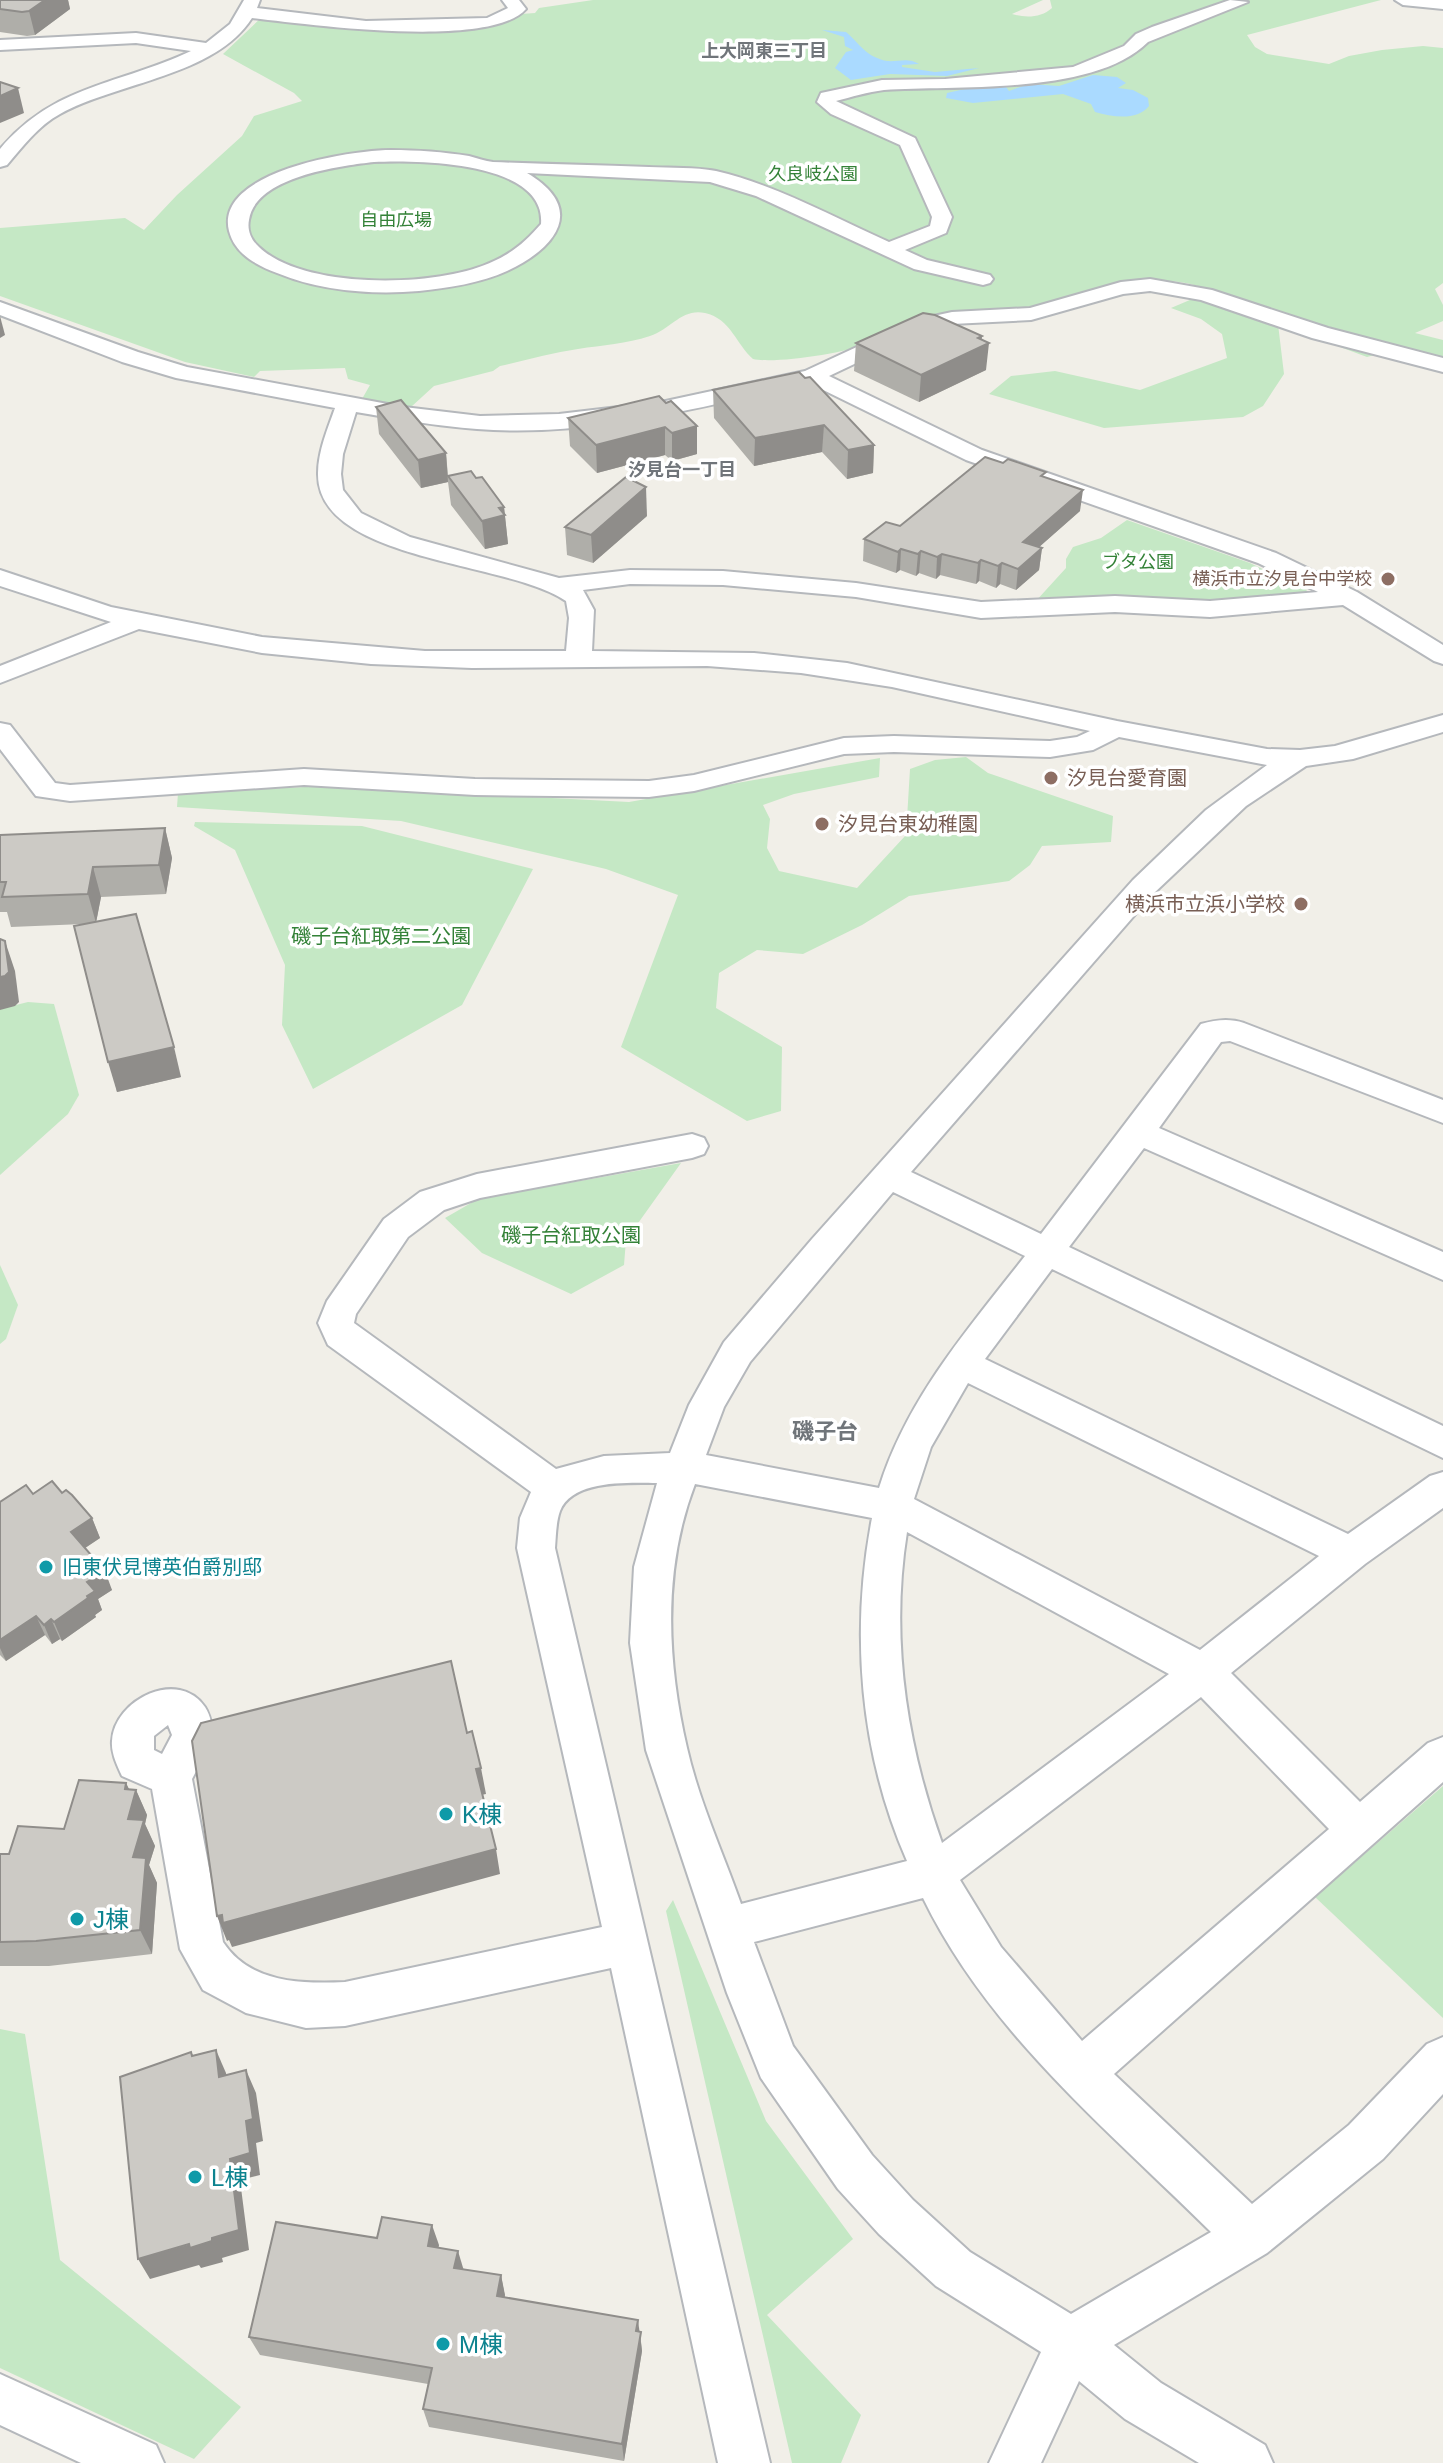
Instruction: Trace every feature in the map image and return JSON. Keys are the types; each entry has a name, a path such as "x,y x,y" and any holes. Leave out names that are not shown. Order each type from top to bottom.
{"street":[{"path":"0,161 22,132 51,111 209,48 233,31 249,6 366,26 490,23 518,9 510,0"},
{"path":"1403,0 1443,4"},
{"path":"890,249 939,229 942,217 908,142 837,110 826,102 827,97 882,85 945,84 1076,72 1130,50 1142,38 1158,31 1240,2"},
{"path":"0,45 136,38 209,48"},
{"path":"492,167 517,177 544,195 550,206 551,225 534,248 491,269 434,282 365,285 305,276 264,260 249,250 238,229 241,208 262,187 302,170 329,163 374,156 411,155 492,167 712,176 763,192 921,265 983,279"},
{"path":"544,195 594,169"},
{"path":"0,308 158,366 348,404 457,421 559,421 648,411 812,376 922,324 952,318 1031,314 1121,288 1150,285 1205,294 1320,333 1443,365"},
{"path":"812,376 974,455 1267,558 1348,597 1443,656"},
{"path":"348,404 331,453 327,484 346,513 379,534 401,542 560,585 578,598 581,607 579,658"},
{"path":"0,577 70,603 136,621 233,640 335,653 426,659 579,658 796,664 880,675 1220,750 1300,758 1412,735 1443,723"},
{"path":"560,585 630,577 723,578 856,590 981,610 1115,604 1210,609 1348,597"},
{"path":"0,675 136,621"},
{"path":"0,731 46,790 70,793 304,777 475,787 649,789 694,783 844,746 894,744 1050,749 1083,744 1116,729"},
{"path":"1247,2463 1143,2401 1071,2342 953,2269 896,2217 855,2172 777,2062 749,1993 667,1750 650,1643 653,1567 680,1468 707,1405 737,1352 788,1289 1086,950 1175,854 1262,779 1300,758"},
{"path":"1250,2236 1082,2072 1015,2000 984,1961 933,1875 900,1774 880,1676 881,1598 886,1539 912,1448 962,1364 1140,1133 1212,1032 1233,1030 1443,1112"},
{"path":"1140,1133 1443,1267"},
{"path":"554,1488 341,1335 336,1323 339,1311 396,1228 432,1201 477,1186 692,1146"},
{"path":"890,1176 1443,1443"},
{"path":"962,1364 1351,1553"},
{"path":"744,2463 536,1548 538,1515 554,1488 579,1476 609,1469 680,1468 710,1470 895,1507 1203,1672 1357,1828"},
{"path":"729,1928 933,1875 1203,1672 1351,1553 1443,1487"},
{"path":"1082,2072 1357,1828 1443,1756"},
{"path":"171,1777 202,1949 219,1975 262,1997 306,2006 345,2004 628,1943"},
{"path":"1015,2463 1071,2342 1250,2236 1366,2142 1443,2060"},
{"path":"0,2399 138,2463"}],"green space":[{"name":"久良岐公園","path":"593,0 1043,0 1012,14 1027,16 1048,11 1052,8 1050,0 1381,0 1247,35 1255,47 1267,54 1329,64 1349,56 1382,50 1423,46 1443,48 1443,283 1435,289 1443,305 1443,321 1415,333 1443,340 1443,359 1401,348 1367,357 1278,324 1284,374 1263,406 1243,417 1104,428 989,394 1011,376 1055,371 1140,390 1227,358 1222,334 1201,319 1171,308 1211,291 1188,283 1165,281 1119,287 1026,309 941,314 843,351 777,360 753,359 727,326 714,316 697,312 683,316 657,333 641,339 539,357 434,386 411,407 362,399 370,385 348,379 345,368 260,371 254,377 185,362 0,296 0,228 125,218 144,230 177,195 242,136 254,116 302,101 294,93 223,54 262,17 445,28 490,27 521,14 535,13 539,8"},
{"name":"ブタ公園","path":"1127,520 1250,563 1307,590 1303,595 1202,601 1099,596 1035,602 1066,568 1066,559 1073,547 1101,538"},
{"path":"966,757 988,773 1113,816 1111,842 1042,846 1030,865 1009,881 909,896 862,925 803,954 757,950 719,973 716,1008 782,1047 781,1111 747,1121 621,1047 678,895 606,869 401,821 177,807 178,793 325,786 629,802 880,758 879,777 794,794 763,805 770,819 767,848 779,871 857,888 906,835 910,769 935,760"},
{"name":"磯子台紅取第二公園","path":"195,822 362,826 533,869 462,1005 313,1089 282,1025 285,965 235,850 194,826"},
{"path":"28,1002 54,1004 79,1095 68,1114 0,1175 0,1009"},
{"name":"磯子台紅取公園","path":"681,1163 626,1240 624,1265 571,1294 482,1253 445,1218 478,1199"},
{"path":"0,1265 18,1305 6,1339 0,1344"},
{"path":"1443,1786 1443,2018 1315,1897"},
{"path":"673,1900 766,2121 853,2239 767,2315 861,2415 841,2463 792,2463 666,1911"},
{"path":"0,2029 25,2034 60,2260 241,2407 194,2459 0,2368"}],"water":[{"path":"822,30 846,32 868,53 880,59 907,60 919,64 902,67 935,72 979,68 947,76 890,74 851,80 835,68 846,52 853,50 845,46 844,37"},
{"path":"1093,75 1117,77 1126,83 1118,88 1133,90 1148,98 1149,106 1138,114 1117,116 1095,112 1091,104 1063,94 973,103 946,98 947,93 965,89 1006,87 1009,91 1029,84 1059,86"}],"building":[{"path":"0,0 45,0 22,12 0,9"},
{"path":"0,82 18,88 0,96"},
{"path":"923,313 935,315 982,336 978,338 989,343 921,375 856,343"},
{"path":"799,372 805,378 810,377 874,445 848,450 824,425 755,438 713,390"},
{"path":"659,396 666,403 671,401 697,426 672,433 665,427 596,445 568,418"},
{"path":"401,400 446,453 418,460 376,407"},
{"path":"985,457 1003,463 1008,459 1046,472 1041,476 1083,490 1023,542 1042,548 1018,569 1002,563 998,566 981,560 978,563 942,554 937,557 921,551 918,554 901,549 898,552 864,539 886,522 900,526"},
{"path":"471,471 476,478 482,477 504,507 499,508 505,515 482,521 448,476"},
{"path":"626,477 646,487 591,535 565,527"},
{"path":"165,828 159,865 93,867 88,894 2,897 6,882 0,882 0,835"},
{"path":"136,914 174,1047 108,1062 74,926"},
{"path":"0,939 5,941 9,972 0,977"},
{"name":"旧東伏見博英伯爵別邸","path":"52,1481 62,1493 66,1490 72,1495 92,1518 71,1532 105,1571 87,1582 95,1591 88,1598 54,1622 51,1619 44,1625 36,1616 0,1640 0,1502 26,1485 33,1494"},
{"name":"K棟","path":"451,1661 467,1733 472,1731 481,1768 476,1769 496,1849 223,1923 222,1915 217,1916 192,1741 201,1723"},
{"name":"J棟","path":"79,1780 126,1783 125,1789 136,1790 128,1819 144,1820 133,1857 146,1858 140,1930 0,1942 0,1854 9,1854 18,1826 64,1829"},
{"name":"L棟","path":"216,2050 219,2077 246,2070 253,2119 246,2121 250,2153 230,2159 239,2230 190,2248 189,2244 138,2259 120,2077 191,2052 192,2056"},
{"name":"M棟","path":"382,2217 432,2225 428,2246 458,2251 454,2268 501,2275 497,2296 638,2320 636,2331 641,2332 622,2444 423,2409 432,2368 249,2337 276,2222 377,2238"}],"place":[{"name":"横浜市立汐見台中学校","path":"1388,579"},
{"name":"汐見台愛育園","path":"1051,778"},
{"name":"汐見台東幼稚園","path":"822,824"},
{"name":"横浜市立浜小学校","path":"1301,904"},
{"name":"旧東伏見博英伯爵別邸","path":"46,1567"},
{"name":"K棟","path":"446,1814"},
{"name":"J棟","path":"77,1919"},
{"name":"L棟","path":"195,2177"},
{"name":"M棟","path":"443,2344"}],"district":[{"name":"上大岡東三丁目","path":"764,51"},
{"name":"汐見台一丁目","path":"682,470"},
{"name":"磯子台","path":"825,1431"}],"park label":[{"name":"自由広場","path":"396,220"}]}
